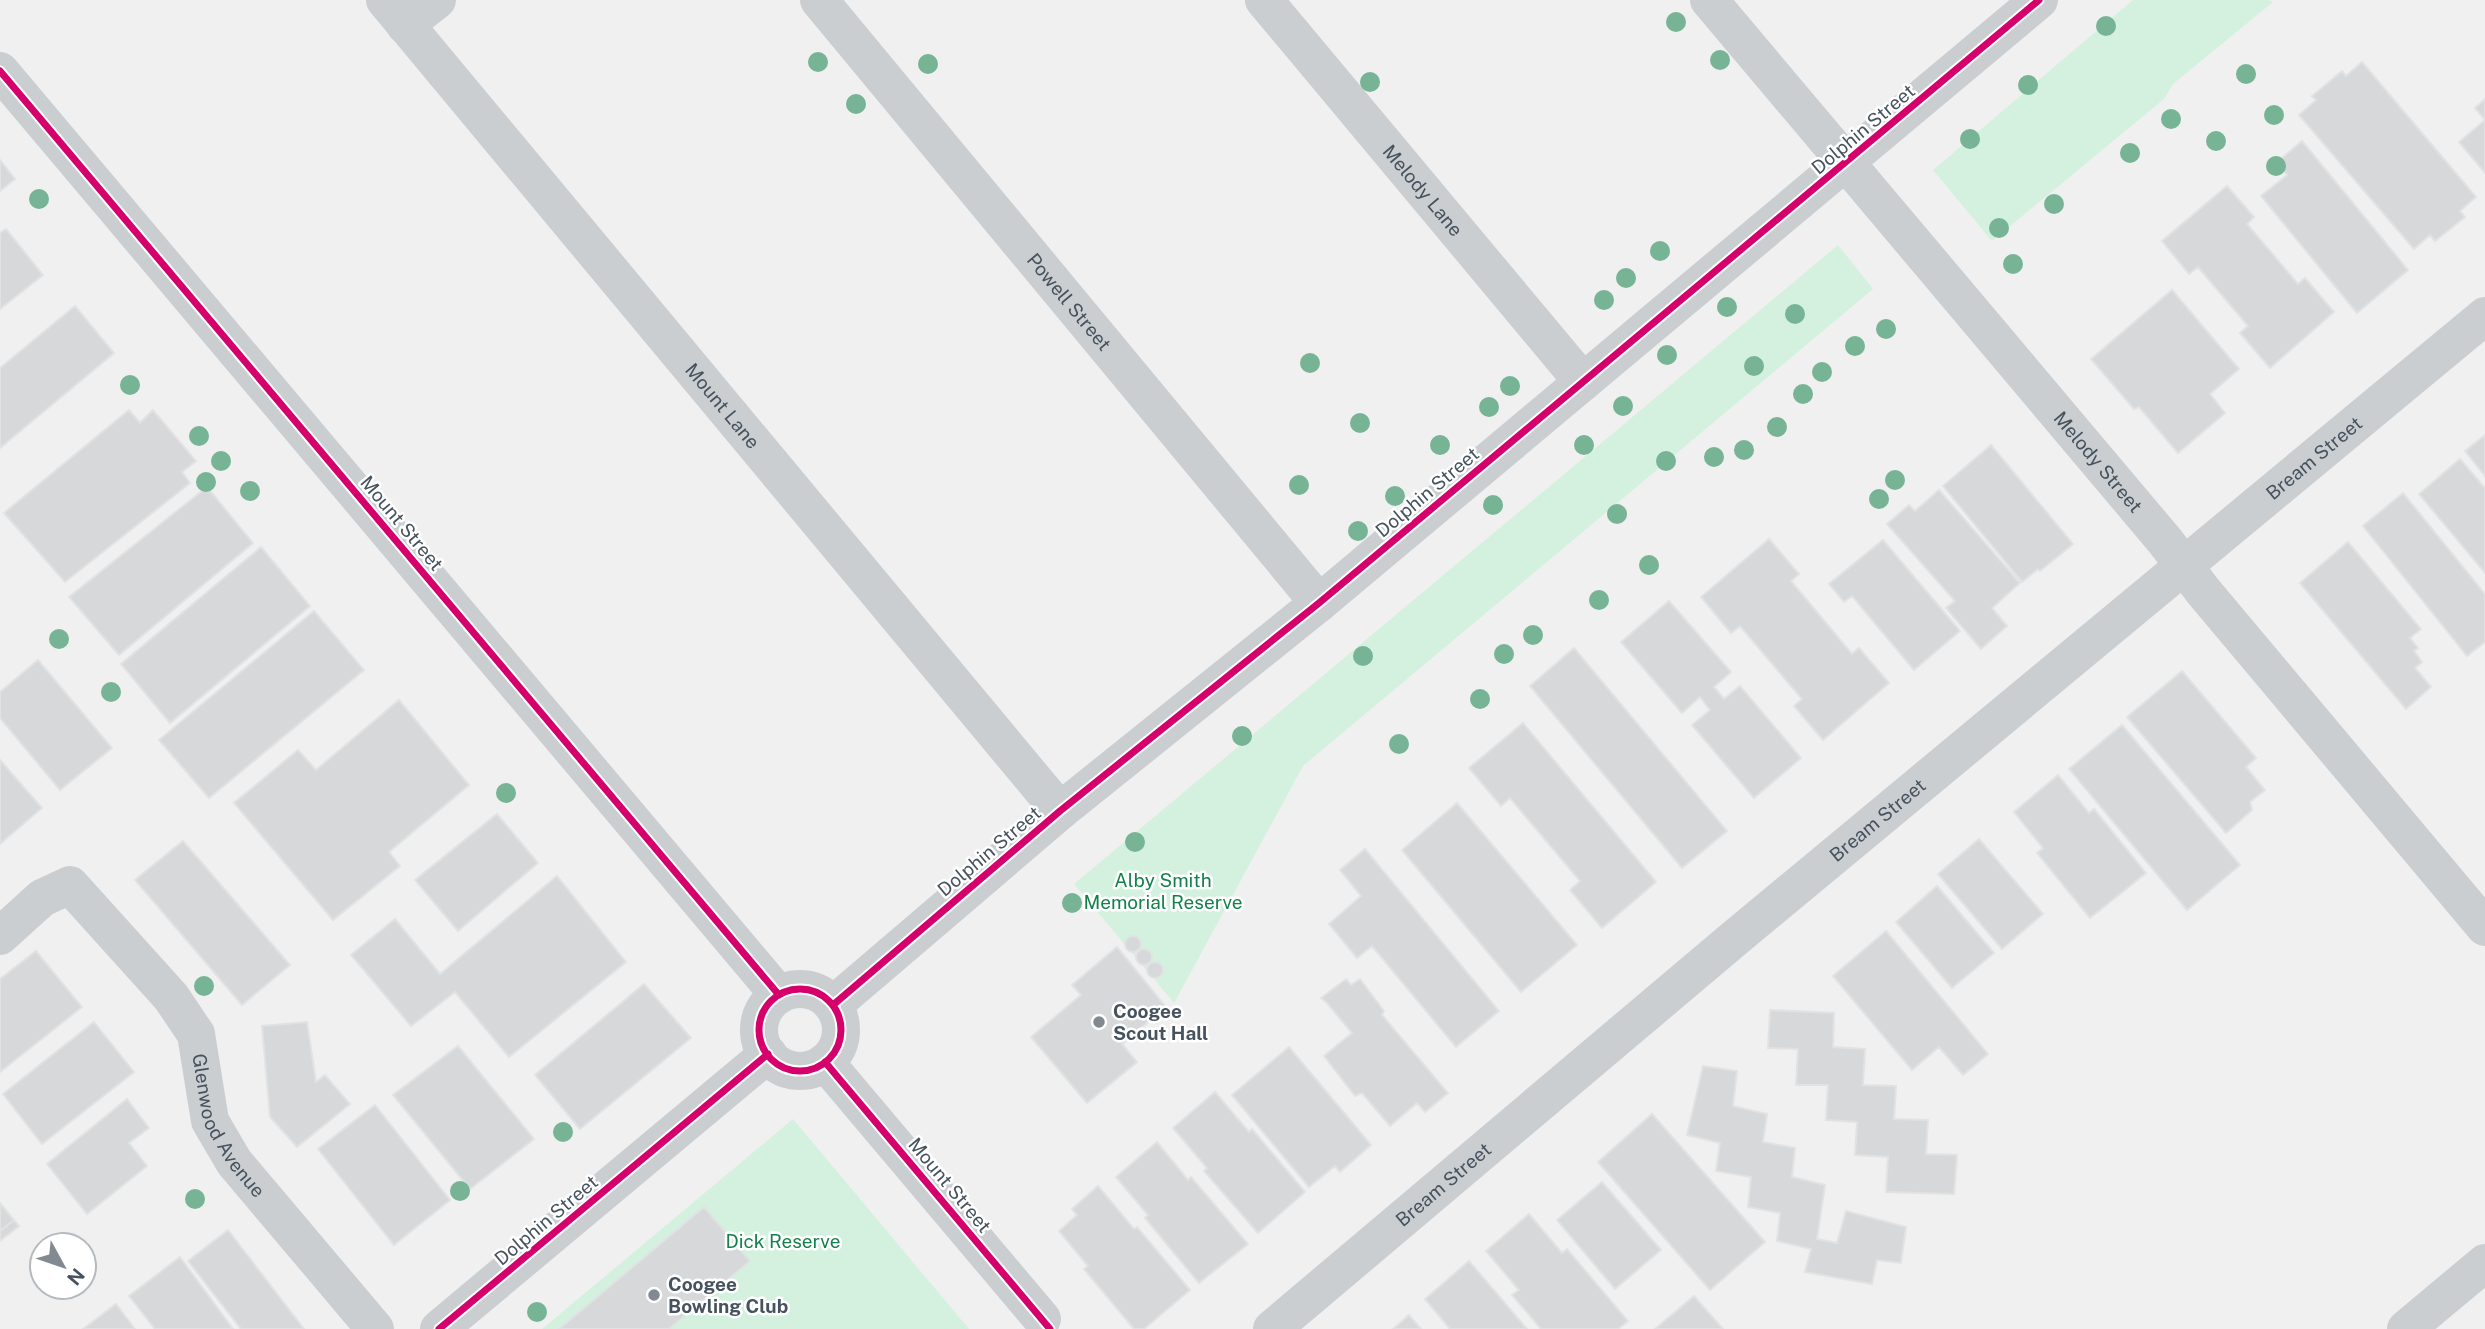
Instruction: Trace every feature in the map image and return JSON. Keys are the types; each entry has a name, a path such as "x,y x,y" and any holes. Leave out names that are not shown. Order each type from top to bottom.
{"street":[{"path":"395,12 437,0"},
{"name":"Powell Street","path":"819,0 1319,603"},
{"name":"Melody Lane","path":"1264,0 1583,382"},
{"name":"Melody Street","path":"1709,0 2485,927"},
{"name":"Dolphin Street","path":"833,1005 1060,811 1319,603 2039,0"},
{"name":"Mount Lane","path":"395,12 1060,811"},
{"name":"Mount Street","path":"0,71 779,995"},
{"name":"Bream Street","path":"1272,1329 1724,947 2485,316"},
{"name":"Glenwood Avenue","path":"0,936 42,898 69,885 186,1017 196,1034 210,1121 234,1162 375,1329"},
{"path":"808,990 822,995 833,1005 840,1020 841,1036 835,1051 825,1062 810,1069 795,1070 780,1065 768,1054 761,1041 760,1026 764,1011 779,995 786,991 808,990"},
{"name":"Dolphin Street","path":"439,1329 768,1054"},
{"name":"Mount Street","path":"825,1062 1042,1319"},
{"path":"2406,1329 2485,1263"}],"green space":[{"path":"2133,0 2273,2 2173,84 2164,99 1992,241 1933,170"},
{"name":"Alby Smith Memorial Reserve","path":"1838,245 1873,289 1303,766 1174,1003 1074,884"},
{"name":"Dick Reserve","path":"793,1119 969,1329 542,1329"}],"building":[{"path":"2362,62 2476,197 2460,211 2465,217 2435,241 2430,235 2414,249 2299,115 2316,100 2312,96 2342,71 2346,76"},
{"path":"2485,99 2485,120 2475,108"},
{"path":"2485,120 2485,173 2459,142"},
{"path":"2302,141 2408,270 2357,313 2261,196 2287,175 2277,162"},
{"path":"0,160 15,179 0,191"},
{"path":"2227,186 2254,217 2247,224 2298,284 2305,278 2334,312 2270,368 2240,333 2248,326 2198,267 2189,274 2162,241"},
{"path":"6,229 43,275 0,309 0,233"},
{"path":"2172,290 2239,369 2210,394 2225,413 2178,453 2139,407 2134,409 2091,359"},
{"path":"75,306 114,353 0,448 0,368"},
{"path":"129,410 140,423 153,410 196,461 182,472 190,483 65,582 4,513"},
{"path":"2485,435 2485,476 2465,451"},
{"path":"1991,445 2073,544 2022,582 1943,486"},
{"path":"2460,459 2485,488 2485,573 2419,494"},
{"path":"207,487 253,543 119,655 69,597"},
{"path":"1939,490 2020,583 1992,608 2007,626 1981,649 1946,608 1955,601 1887,524 1909,505 1915,511"},
{"path":"2403,493 2485,594 2485,642 2467,656 2363,526"},
{"path":"1769,539 1799,574 1791,581 1852,654 1859,648 1889,683 1823,740 1794,706 1802,699 1740,626 1731,633 1701,597"},
{"path":"1883,540 1960,631 1914,670 1852,596 1844,602 1829,584"},
{"path":"2348,542 2421,629 2410,638 2418,648 2414,651 2422,662 2415,668 2431,687 2406,709 2300,583"},
{"path":"261,547 310,606 170,723 121,664"},
{"path":"1669,601 1731,672 1714,687 1724,699 1740,686 1801,758 1754,798 1692,725 1710,710 1700,697 1682,713 1621,642"},
{"path":"314,611 364,670 209,798 159,740"},
{"path":"1574,648 1727,831 1682,868 1530,686"},
{"path":"38,660 112,748 60,790 0,718 0,692"},
{"path":"2182,671 2256,758 2246,767 2265,790 2250,802 2252,810 2226,833 2127,717"},
{"path":"399,700 469,785 389,852 400,866 333,920 234,803 298,750 316,770"},
{"path":"1523,723 1656,882 1602,928 1570,890 1580,881 1510,798 1501,806 1469,768"},
{"path":"2122,725 2240,865 2187,910 2069,769"},
{"path":"0,760 42,808 0,844"},
{"path":"2058,775 2089,813 2094,809 2146,873 2090,918 2037,853 2043,848 2014,812"},
{"path":"1457,803 1577,945 1521,992 1402,850"},
{"path":"497,814 538,863 458,931 415,880"},
{"path":"1979,839 2043,914 2002,949 1938,874"},
{"path":"183,841 290,965 242,1005 135,880"},
{"path":"1365,849 1499,1011 1456,1047 1372,946 1357,958 1329,924 1361,896 1340,870"},
{"path":"557,876 626,962 509,1057 455,992 411,1026 351,955 395,919 440,974"},
{"path":"1937,886 1994,953 1952,988 1896,922"},
{"path":"1886,931 1988,1054 1963,1075 1939,1047 1912,1070 1833,976"},
{"path":"1133,936 1141,944 1133,952 1125,944"},
{"name":"Coogee Scout Hall","path":"1117,947 1166,1007 1122,1044 1137,1062 1087,1103 1031,1037 1081,995 1072,985"},
{"path":"1144,949 1150,951 1150,963 1144,965 1138,963 1136,957 1138,951"},
{"path":"36,951 82,1007 0,1072 0,979"},
{"path":"1155,962 1161,964 1161,976 1155,978 1149,976 1147,970 1149,964"},
{"path":"1346,979 1351,985 1360,979 1384,1011 1382,1015 1448,1093 1425,1112 1417,1103 1390,1126 1362,1093 1355,1096 1324,1056 1352,1033 1321,998"},
{"path":"644,984 691,1038 580,1129 535,1075"},
{"path":"1770,1010 1834,1013 1833,1047 1865,1049 1863,1085 1896,1086 1894,1119 1928,1120 1926,1154 1957,1155 1954,1194 1886,1192 1888,1157 1855,1155 1857,1122 1826,1120 1828,1085 1796,1085 1798,1049 1768,1048"},
{"path":"94,1022 134,1072 42,1144 3,1094"},
{"path":"307,1022 316,1082 325,1075 350,1104 297,1147 270,1117 262,1026"},
{"path":"458,1046 534,1139 470,1189 393,1095"},
{"path":"1289,1047 1371,1145 1340,1172 1335,1166 1309,1187 1232,1095"},
{"path":"1703,1066 1737,1071 1733,1106 1767,1114 1763,1142 1795,1148 1792,1177 1825,1185 1817,1239 1837,1243 1846,1211 1906,1227 1901,1263 1877,1260 1872,1284 1805,1272 1811,1249 1777,1241 1780,1213 1748,1207 1751,1177 1716,1171 1720,1143 1687,1135"},
{"path":"1215,1092 1249,1132 1252,1129 1305,1192 1258,1233 1204,1171 1207,1168 1173,1128"},
{"path":"127,1099 149,1128 129,1143 147,1166 87,1214 47,1164"},
{"path":"375,1105 450,1200 394,1245 318,1149"},
{"path":"1652,1114 1765,1242 1710,1290 1598,1162"},
{"path":"1157,1142 1188,1180 1191,1177 1248,1244 1199,1283 1145,1218 1148,1215 1116,1177"},
{"path":"1602,1182 1661,1250 1615,1289 1557,1220"},
{"path":"1098,1186 1190,1290 1144,1329 1134,1329 1084,1269 1088,1266 1059,1231 1077,1215 1072,1209"},
{"path":"0,1203 19,1226 0,1241"},
{"path":"0,1203 14,1220 0,1231"},
{"name":"Coogee Bowling Club","path":"704,1207 750,1261 669,1329 559,1329"},
{"path":"1529,1214 1562,1253 1567,1249 1628,1321 1618,1329 1541,1329 1512,1295 1519,1290 1486,1251"},
{"path":"228,1230 304,1329 241,1329 188,1261"},
{"path":"180,1257 233,1329 155,1329 129,1296"},
{"path":"1469,1261 1527,1329 1450,1329 1425,1299"},
{"path":"1694,1296 1723,1329 1655,1329"},
{"path":"116,1304 135,1329 83,1329"},
{"path":"1409,1315 1421,1329 1393,1329"}],"cycle path":[{"path":"833,1005 1060,811 1319,603 2039,0"},
{"path":"0,71 779,995"},
{"path":"800,989 816,992 829,1001 838,1014 841,1030 838,1046 829,1059 816,1068 800,1071 784,1068 771,1059 762,1046 759,1030 762,1014 771,1001 784,992 800,989"},
{"path":"439,1329 768,1054"},
{"path":"825,1062 1050,1329"}],"place":[{"name":"Coogee Scout Hall","path":"1099,1022"},
{"name":"Coogee Bowling Club","path":"654,1295"}]}
